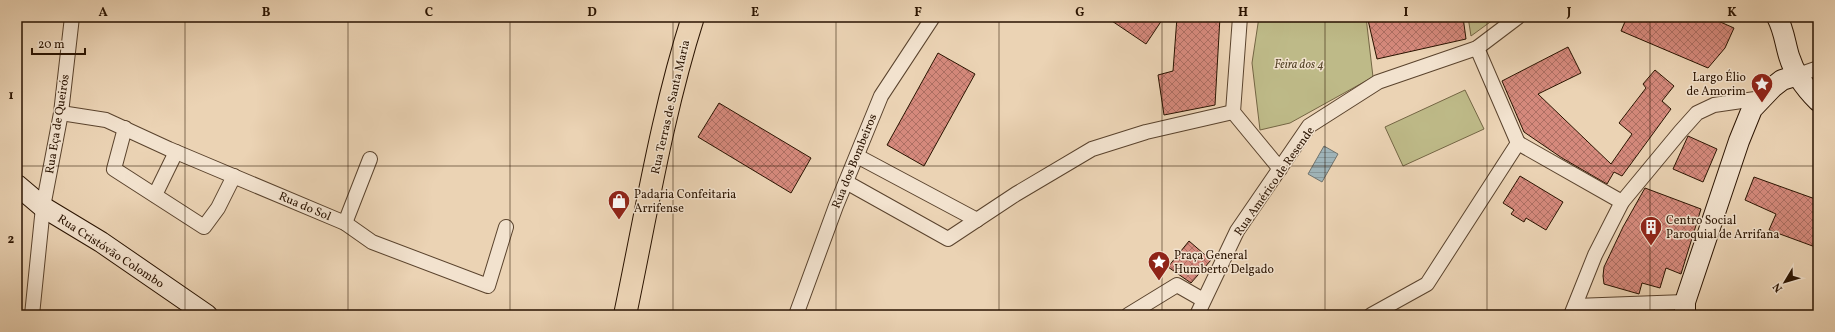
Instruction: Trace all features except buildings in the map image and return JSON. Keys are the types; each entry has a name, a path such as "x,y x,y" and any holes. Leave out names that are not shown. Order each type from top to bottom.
{"main road":[{"name":"Rua Terras de Santa Maria","path":"625,315 680,57 693,17"},
{"path":"1777,17 1782,27 1789,57 1809,93 1818,101"},
{"path":"1685,308 1739,140 1752,109 1782,80 1798,75"},
{"name":"Rua Cristóvão Colombo","path":"17,185 43,207 101,242 207,315"}],"street":[{"name":"Rua Eça de Queirós","path":"32,315 43,207 61,113 72,17"},
{"name":"Rua dos Bombeiros","path":"796,315 836,206 881,96 933,17"},
{"path":"1240,17 1233,112 1280,170"},
{"name":"Rua Américo de Resende","path":"1197,315 1237,231 1280,170 1308,126 1378,82 1477,48 1518,17"},
{"path":"1477,48 1518,143 1622,202"},
{"path":"1798,75 1818,68"},
{"path":"1573,310 1595,255 1622,202 1697,113 1714,105 1762,98"},
{"path":"846,182 948,239 976,220 1092,149 1146,132 1233,112"},
{"name":"Rua do Sol","path":"61,113 106,120 176,152 345,223 372,242 488,286 506,227"},
{"path":"125,128 114,169 204,227 218,208 234,176"},
{"path":"1370,315 1427,284 1518,143"},
{"path":"155,195 176,152"},
{"path":"857,156 976,220"},
{"path":"345,223 370,159"},
{"path":"1128,315 1177,285 1198,297"},
{"path":"1573,310 1626,302 1685,308"}],"green space":[{"name":"Feira dos 4","path":"1259,17 1366,17 1373,77 1290,123 1260,130 1252,63"},
{"path":"1468,17 1497,17 1471,36"},
{"path":"1465,90 1484,129 1403,166 1385,127"}],"shaded area":[{"path":"1324,146 1338,154 1322,182 1308,174"}],"place":[{"name":"Largo Élio de Amorim","path":"1762,104"},
{"name":"Padaria Confeitaria Arrifense","path":"619,220"},
{"name":"Centro Social Paroquial de Arrifana","path":"1651,246"},
{"name":"Praça General Humberto Delgado","path":"1159,282"}]}
